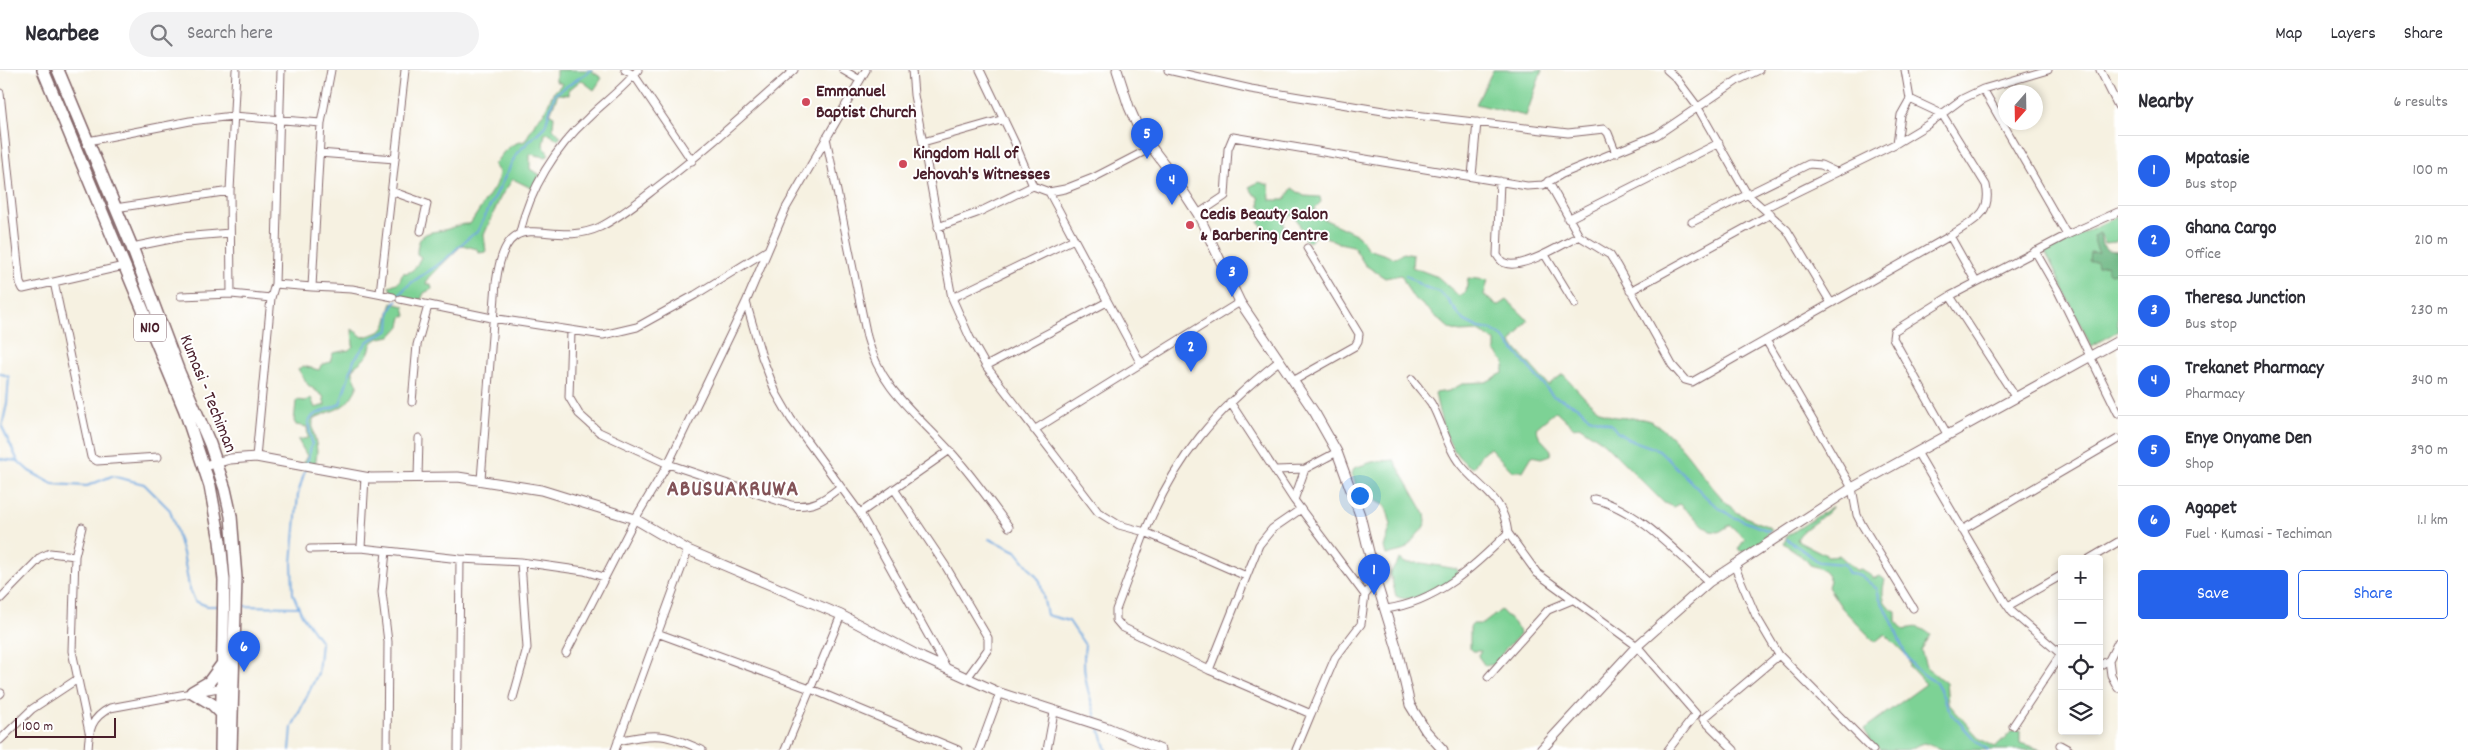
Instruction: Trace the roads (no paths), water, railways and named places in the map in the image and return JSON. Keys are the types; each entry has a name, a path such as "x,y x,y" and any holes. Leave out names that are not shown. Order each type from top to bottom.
{"highway":[{"name":"N10","path":"43,70 124,266 190,409 210,486 230,595 228,686 232,750"},
{"name":"Kumasi - Techiman","path":"58,70 132,247 190,409 216,462 231,516 230,595"},
{"name":"N10","path":"221,750 222,714 228,686 223,662 230,615"},
{"path":"222,714 212,704 192,692 210,682 223,662"}],"street":[{"path":"231,294 230,191 236,70"},
{"path":"256,457 271,298 275,284 278,119 281,70"},
{"path":"312,287 321,123 331,70"},
{"path":"380,293 405,70"},
{"path":"625,70 636,73 692,161"},
{"path":"520,232 535,231 569,235 588,232 613,221 692,161 794,70"},
{"path":"843,70 860,80"},
{"path":"566,653 635,519 668,464 746,302 786,208 866,70"},
{"path":"913,70 914,95 952,298 970,338 986,366 1098,512 1119,525 1145,532 1246,576"},
{"path":"980,70 1033,186"},
{"path":"1117,70 1129,107 1140,132 1174,177 1198,214 1240,302 1315,413 1337,452 1360,515 1410,705 1426,731 1443,750"},
{"path":"1168,70 1251,88 1371,109 1568,133 1604,129 1608,133 1616,153"},
{"path":"1667,70 1676,78 1698,106 1747,194 1787,230 1831,303"},
{"path":"1198,214 1225,196 1228,149 1233,137 1527,186 1543,184 1562,174 1657,136 1738,80 1759,70"},
{"path":"1897,143 1898,126 1910,99 1905,70"},
{"path":"1764,208 1897,143 1962,99 1983,88 2048,70"},
{"path":"2100,70 2118,106"},
{"path":"481,480 492,318 498,267 510,240 520,232 530,201 555,154 578,127 636,73"},
{"path":"1983,88 2067,235"},
{"path":"0,93 20,283 23,289 124,266"},
{"path":"1548,182 1578,236 1610,255 1672,365 1688,382 1692,382 1950,236 1981,214 1987,205 1986,185 1942,114 1910,99"},
{"path":"88,141 233,116 321,123"},
{"path":"923,142 1004,119"},
{"path":"1472,176 1476,122"},
{"path":"826,138 871,355 888,386 908,410 950,450 1009,527"},
{"path":"1568,219 1719,144"},
{"path":"938,227 977,213 1033,186 1050,192 1093,178 1151,148"},
{"path":"319,153 395,159"},
{"path":"1692,222 1809,164 1821,165 1836,172"},
{"path":"1500,181 1497,254 1505,263 1511,264 1544,255 1578,236"},
{"path":"115,208 230,191"},
{"path":"391,191 427,204 421,231"},
{"path":"1050,192 1140,362"},
{"path":"1947,434 1893,338 1894,331 1976,282 2067,235 2118,212"},
{"path":"1630,291 1771,214"},
{"path":"132,247 181,237 230,233"},
{"path":"1950,236 1976,282"},
{"path":"952,298 1074,239"},
{"path":"1293,381 1355,346 1359,334 1306,248"},
{"path":"275,284 380,293 428,306 603,335 636,327 695,295 768,250"},
{"path":"2036,251 2118,413"},
{"path":"1544,255 1575,304"},
{"path":"54,282 91,457 97,461 158,457"},
{"path":"181,296 231,294 271,298"},
{"path":"1950,296 2016,398"},
{"path":"746,302 762,357 776,393 791,419 839,488 860,514 947,669"},
{"path":"986,366 1107,302"},
{"path":"1034,430 1140,362 1240,302"},
{"path":"412,402 417,345 428,306"},
{"path":"571,331 569,397 579,414 599,432 668,464 799,506 823,501 839,488"},
{"path":"1766,340 1852,488 1857,515 1862,525 1913,608"},
{"path":"1540,750 1637,646 1709,582 1852,488 2118,341"},
{"path":"1279,362 1230,402 1195,441 1178,464 1145,532 1116,610 1116,620 1122,627 1209,670 1311,714"},
{"path":"1412,379 1430,403 1461,465 1488,490 1500,505 1506,518 1508,533 1537,573 1637,646 1696,714 1734,750"},
{"path":"1230,402 1294,500 1365,595"},
{"path":"418,478 419,438"},
{"path":"1962,530 2118,439"},
{"path":"860,514 950,450"},
{"path":"1276,470 1305,468 1337,452"},
{"path":"1917,452 2008,606 2058,652"},
{"path":"204,466 230,458 256,457 310,469 365,477 458,477 541,490 635,519 688,550 841,615 947,669 1000,693 1108,728 1161,750"},
{"path":"1294,500 1305,468"},
{"path":"361,548 365,477"},
{"path":"894,488 945,565 988,638 986,652 967,678"},
{"path":"1594,499 1615,506 1632,516 1709,582"},
{"path":"1209,670 1246,576 1265,537 1301,509"},
{"path":"82,527 74,556 72,651 76,680 89,732 88,750"},
{"path":"1386,610 1414,603 1460,578 1508,533"},
{"path":"2096,555 2118,542"},
{"path":"310,549 361,548 460,559 522,562 584,571 604,577"},
{"path":"615,750 688,550"},
{"path":"386,551 382,592 388,642 387,750"},
{"path":"0,599 41,558 50,553 74,556"},
{"path":"458,750 460,559"},
{"path":"513,698 527,648 522,562"},
{"path":"1734,565 1756,616 1779,655 1873,750"},
{"path":"2008,606 2058,576"},
{"path":"1296,750 1335,658 1361,624 1365,595 1376,580"},
{"path":"1488,677 1548,610 1572,600"},
{"path":"786,750 841,615"},
{"path":"657,633 812,689 958,750"},
{"path":"2103,664 2109,660 2118,642"},
{"path":"1703,719 1779,655"},
{"path":"2014,726 2058,660"},
{"path":"2109,660 2111,674 2118,688"},
{"path":"0,740 32,709 76,680"},
{"path":"89,732 94,719 110,708 228,686"},
{"path":"980,750 1000,693"},
{"path":"1047,750 1054,712"},
{"path":"1668,750 1696,714"},
{"path":"618,741 647,734 675,737 698,749"},
{"path":"2060,745 2068,750"}],"waterway":[{"path":"399,296 408,285 438,265 477,232 517,153 545,126 555,94 591,70"},
{"path":"1406,275 1422,286 1439,292 1447,299 1463,320 1479,328 1492,330 1503,337 1553,396 1579,407 1589,417 1611,424 1617,432 1628,439 1659,450 1710,501 1731,516 1769,531"},
{"path":"307,463 312,443 308,422 314,415 340,404 354,360 368,341 389,330 390,311 397,300"},
{"path":"0,373 9,377 7,403 2,427 18,461 29,471 53,484 87,486 112,476 144,484 170,510 183,553 189,587 195,601 207,606 219,606"},
{"path":"0,459 18,461"},
{"path":"290,750 292,727 318,673 321,642 302,615 293,594 292,563 298,494 305,470"},
{"path":"989,539 1016,551 1040,581 1047,615 1069,621 1085,645 1085,675 1097,721"},
{"path":"1787,539 1819,562 1844,564 1849,574 1860,575 1877,589 1911,662 1925,676 1936,682 1951,713 1975,740 1988,750"},
{"path":"238,606 298,607"},
{"path":"1099,728 1107,750"}],"place":[{"name":"Emmanuel Baptist Church","path":"806,102"},
{"name":"Enye Onyame Den","path":"1147,159"},
{"name":"Kingdom Hall of Jehovah's Witnesses","path":"903,164"},
{"name":"Trekanet Pharmacy","path":"1172,205"},
{"name":"Cedis Beauty Salon & Barbering Centre","path":"1190,225"},
{"name":"Theresa Junction","path":"1232,297"},
{"name":"Ghana Cargo","path":"1191,372"},
{"name":"Mpatasie","path":"1374,595"},
{"name":"Agapet","path":"244,672"}],"district":[{"name":"ABUSUAKRUWA","path":"733,490"}]}
